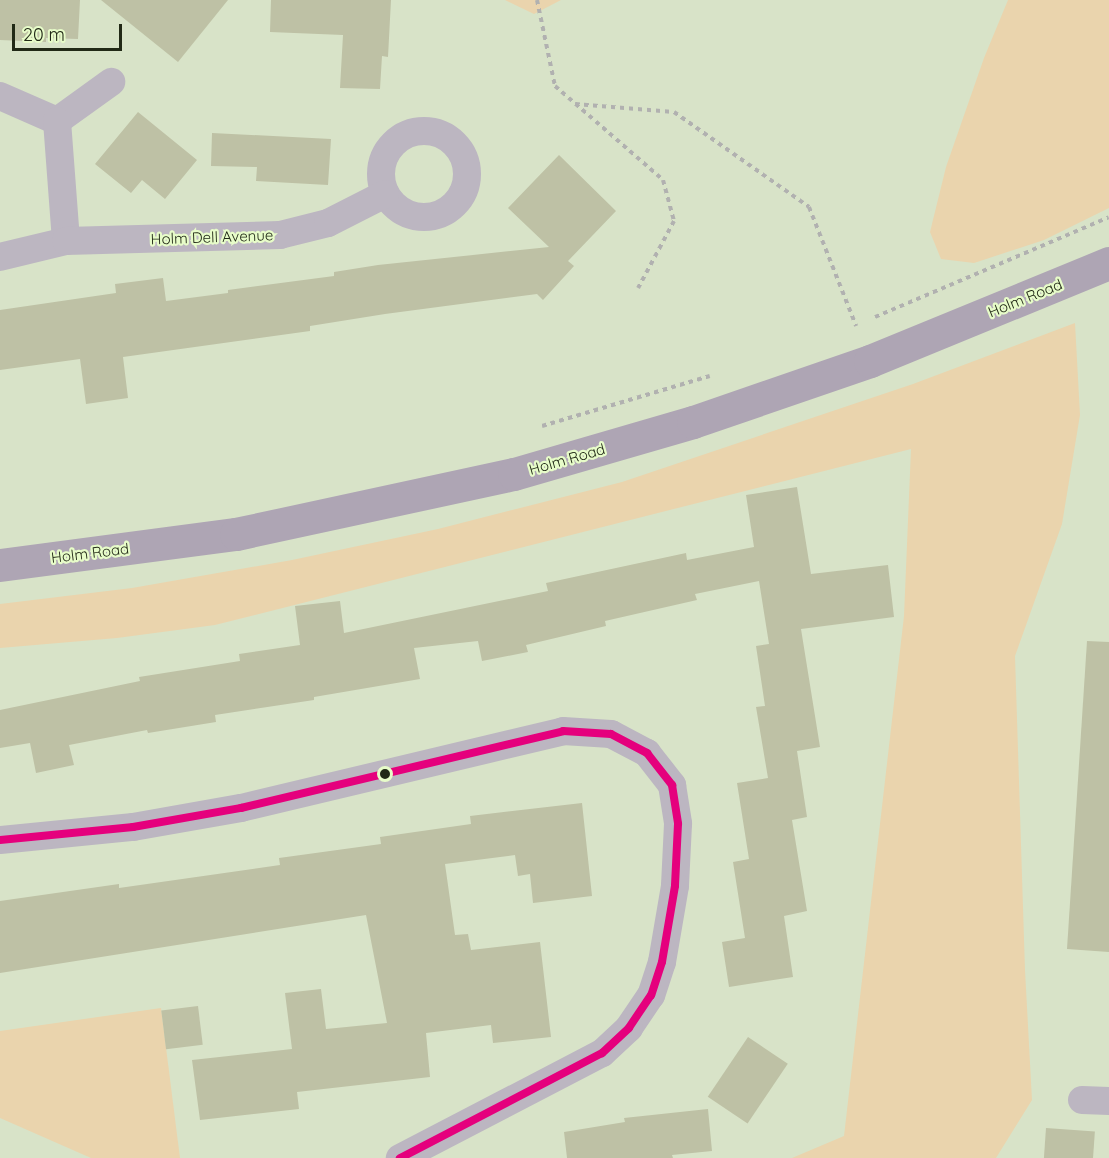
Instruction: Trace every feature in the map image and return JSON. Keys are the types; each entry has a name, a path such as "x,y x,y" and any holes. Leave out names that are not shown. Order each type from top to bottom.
{"main road":[{"name":"Holm Road","path":"0,565 236,534 514,474 693,422 870,361 1109,263"}],"street":[{"path":"57,121 111,82"},
{"path":"0,96 57,121"},
{"path":"57,121 66,241"},
{"name":"Holm Dell Avenue","path":"0,257 66,241 280,235 328,223 385,194"},
{"path":"0,840 133,827 241,808 564,731 611,734 647,753 672,786 678,824 673,897 662,962 651,995 629,1028 602,1053 400,1158"}],"path":[{"path":"537,0 555,86 663,180 674,221 638,288"},
{"path":"575,104 674,112 809,207 856,326"},
{"path":"846,330 1109,217"},
{"path":"540,427 720,373"}],"shaded area":[{"path":"505,0 561,0 534,14"},
{"path":"1008,0 1109,0 1109,208 1044,240 974,263 941,259 930,232 946,167 984,58"},
{"path":"1075,323 1080,415 1062,524 1015,656 1025,970 1032,1100 996,1158 792,1158 844,1136 904,616 911,449 215,625 117,638 0,648 0,604 132,588 292,560 438,529 622,482 913,384"},
{"path":"161,1008 180,1158 91,1158 0,1118 0,1031"}],"building":[{"path":"0,0 80,0 78,39 46,38 46,42 0,40"},
{"path":"101,0 228,0 178,62"},
{"path":"271,0 391,0 388,57 382,56 380,89 340,88 343,35 270,32"},
{"path":"138,112 197,160 165,199 142,180 131,193 95,164"},
{"path":"212,133 331,139 328,185 256,181 257,167 211,166"},
{"path":"559,155 616,211 568,261 574,266 543,300 537,294 385,314 310,326 310,331 123,357 128,398 86,404 80,359 0,370 0,310 116,293 115,284 163,278 166,301 334,276 334,272 378,265 549,247 508,208"},
{"path":"797,487 811,574 888,565 894,617 801,629 820,747 797,751 807,817 792,820 807,911 784,916 793,977 729,987 722,942 745,938 733,862 749,859 737,783 768,778 756,707 765,706 756,646 769,644 759,581 695,594 697,600 605,621 606,626 526,645 528,652 482,661 478,641 414,648 420,679 314,697 314,700 215,715 216,722 148,733 147,730 69,745 74,765 36,773 30,743 0,748 0,710 140,681 139,677 240,661 239,654 300,645 295,606 340,601 344,633 548,591 546,583 686,553 687,560 754,547 746,495"},
{"path":"1087,641 1109,642 1109,952 1067,949"},
{"path":"582,803 592,896 533,903 530,874 518,876 515,855 445,864 455,935 468,934 471,950 540,942 551,1037 493,1043 491,1025 426,1033 430,1077 297,1092 299,1109 200,1120 192,1060 292,1049 285,993 321,989 326,1029 387,1023 366,915 0,973 0,901 119,884 119,888 280,865 279,858 381,844 380,837 471,824 470,816"},
{"path":"198,1006 203,1045 166,1049 161,1011"},
{"path":"748,1037 788,1064 748,1124 708,1097"},
{"path":"708,1109 712,1151 672,1155 673,1158 567,1158 564,1132 625,1122 624,1118"},
{"path":"1046,1128 1095,1131 1093,1158 1044,1158"}],"transit line":[{"path":"0,840 133,827 241,808 563,731 611,734 647,753 672,785 678,824 675,886 662,962 651,995 629,1028 602,1053 400,1158"}]}
